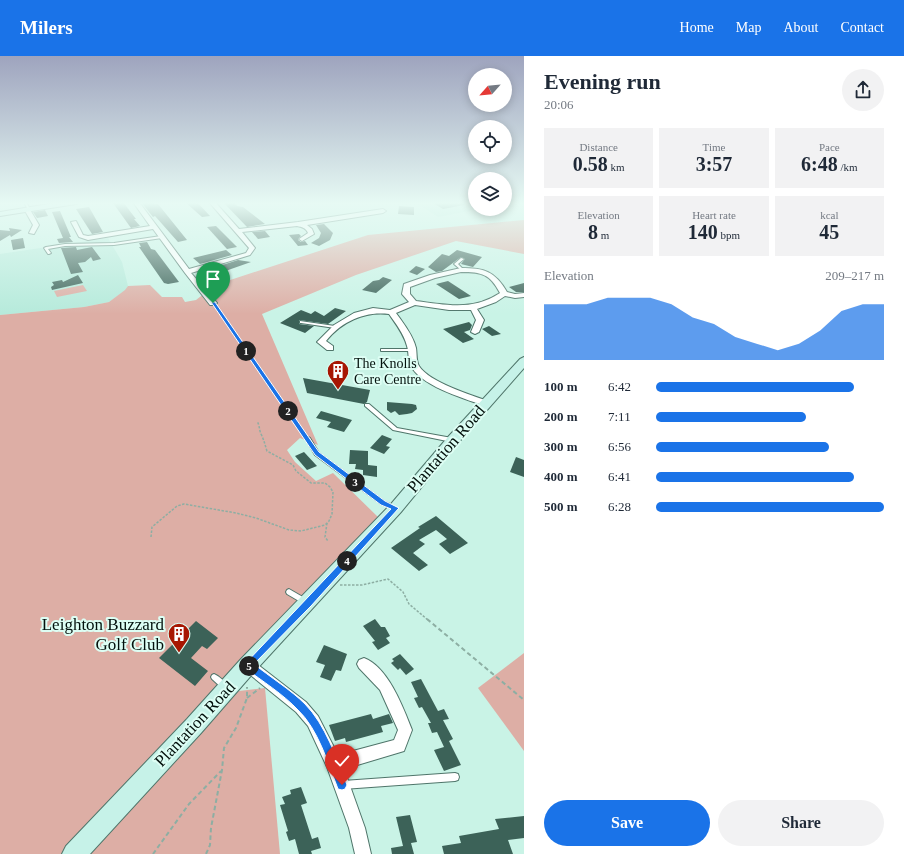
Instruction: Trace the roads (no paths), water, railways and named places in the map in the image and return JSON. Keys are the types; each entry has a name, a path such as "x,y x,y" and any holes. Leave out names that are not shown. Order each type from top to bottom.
{"street":[{"path":"163,239 213,303"},
{"path":"187,272 248,254 252,248 245,239"},
{"path":"414,303 406,294 407,286 436,275 461,269 476,270 493,277 501,285 504,294"},
{"path":"330,348 321,342 329,331 356,316 371,311 390,312 414,303 474,309 495,301 504,294 515,296 524,295"},
{"path":"474,309 480,320 475,332"},
{"path":"390,312 403,327 412,350 415,367 427,378 485,403"},
{"name":"Plantation Road","path":"74,854 221,683 248,665 328,582 396,508 485,403 524,362"},
{"path":"334,764 400,746 405,730 386,685 364,664"},
{"path":"248,665 302,706 313,721 334,764 342,785 357,828 362,854"}],"lane":[{"path":"49,253 46,248 65,245 114,244 146,239"},
{"path":"461,269 456,264 462,259"},
{"path":"301,322 334,327"},
{"path":"382,350 412,350"},
{"path":"367,405 395,429 453,440"},
{"path":"308,439 317,454 383,503 396,508"},
{"path":"289,592 308,603"},
{"path":"342,785 455,777"}],"place":[{"name":"The Knolls Care Centre","path":"338,390"},
{"name":"Leighton Buzzard Golf Club","path":"179,654"}]}
